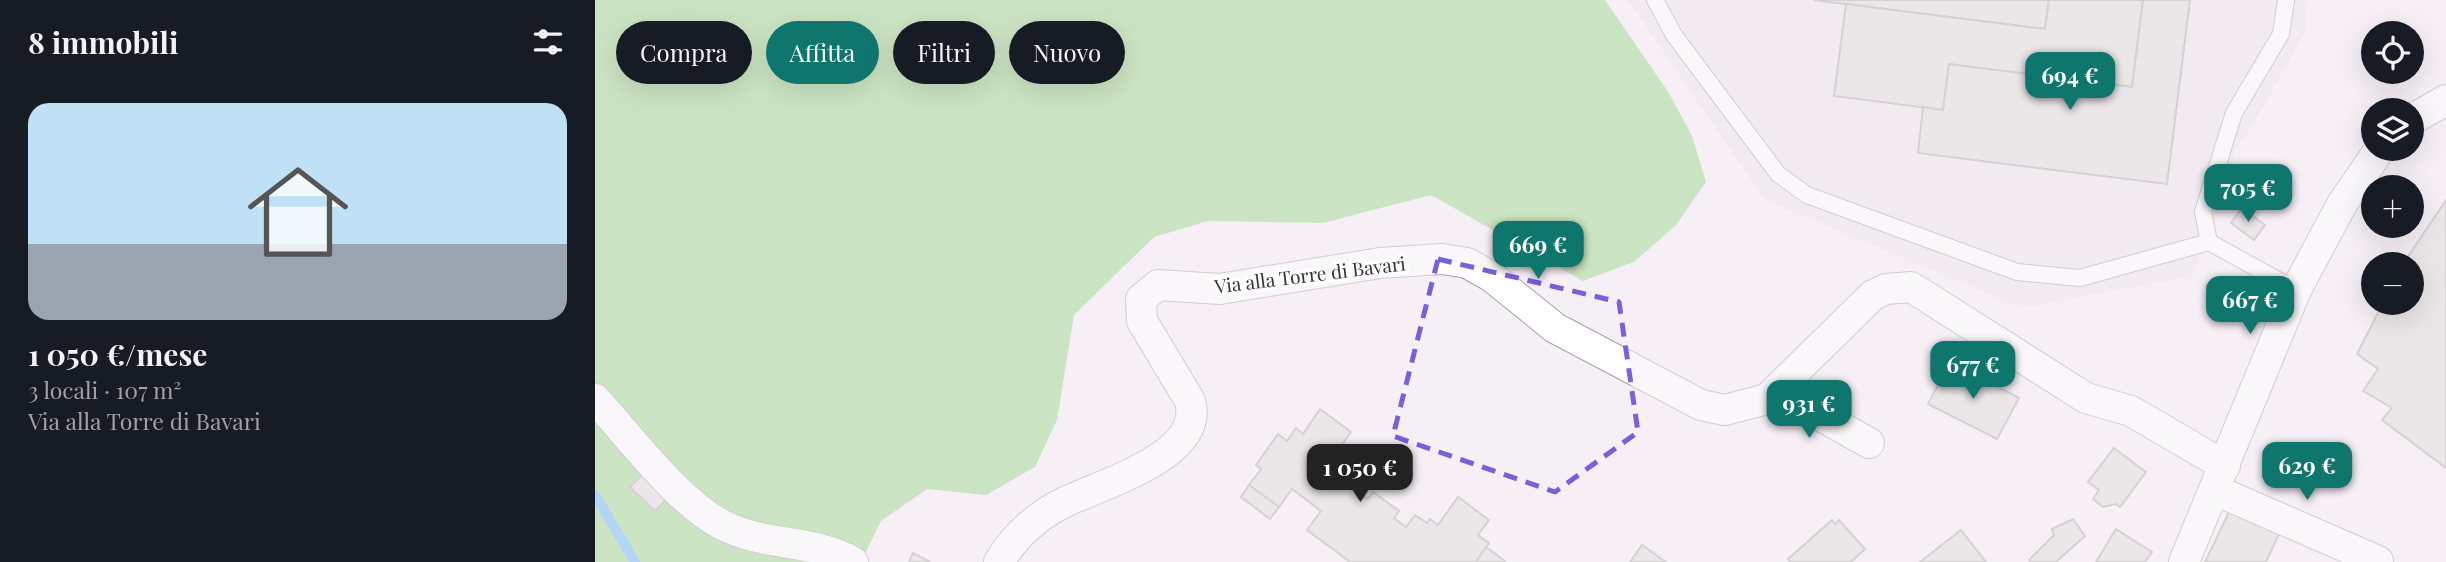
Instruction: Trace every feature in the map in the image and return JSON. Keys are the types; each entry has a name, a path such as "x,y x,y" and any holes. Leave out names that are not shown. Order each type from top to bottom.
{"street":[{"path":"2424,113 2446,100"},
{"path":"2184,562 2296,290 2342,204 2372,161"},
{"name":"Via alla Torre di Bavari","path":"999,562 1009,545 1034,521 1061,504 1139,471 1174,446 1188,428 1193,410 1190,401 1142,321 1139,310 1141,299 1158,285 1220,289 1380,263 1442,259 1467,263 1492,277 1555,328 1701,405 1725,410 1748,406 1777,391 1861,303 1886,289 1911,287 2086,398 2131,411 2220,478 2378,561"},
{"path":"1777,391 1869,443"},
{"path":"595,400 699,512 731,529 834,551 853,562"}],"lane":[{"path":"1655,0 1674,35 1778,174 1807,195 2017,272 2080,278 2209,242 2296,290"},
{"path":"2209,242 2203,212 2234,113 2281,34 2286,0"}],"highlighted area":[{"path":"1438,259 1619,302 1638,432 1555,492 1393,436"}],"shaded area":[{"path":"1628,0 2308,0 2306,30 2254,123 2235,150 2221,210 2192,276 2022,308 1765,200"}],"green space":[{"path":"595,0 1605,0 1669,93 1692,136 1706,182 1676,225 1634,262 1583,281 1431,195 1323,223 1208,221 1154,237 1074,315 1057,420 1035,467 986,495 927,489 881,521 861,562 595,562"}],"building":[{"path":"1813,0 2049,0 2045,29"},
{"path":"2049,0 2143,0 2132,87 1949,64 1943,110 1834,96 1846,4 2045,29"},
{"path":"2143,0 2190,0 2167,184 1918,153 1923,107 1943,110 1949,64 2132,87"},
{"path":"2446,200 2446,468 2382,420 2392,408 2363,391 2378,369 2357,354 2377,315 2424,315 2424,252 2411,252 2420,238 2424,238 2424,233"},
{"path":"2242,208 2265,225 2254,240 2231,223"},
{"path":"1950,362 2019,398 1997,439 1928,404"},
{"path":"1320,409 1351,432 1337,452 1357,467 1350,476 1362,484 1356,491 1368,499 1373,492 1399,511 1394,518 1406,527 1415,515 1427,523 1430,519 1438,525 1458,497 1489,520 1478,535 1489,543 1476,562 1350,562 1307,530 1321,511 1292,489 1279,507 1249,485 1261,469 1256,465 1278,434 1287,441 1296,428 1303,434"},
{"path":"2114,448 2146,472 2120,507 2116,504 2103,507 2093,499 2099,490 2088,482"},
{"path":"647,470 672,493 655,511 630,487"},
{"path":"1249,485 1279,507 1270,519 1241,497"},
{"path":"2230,510 2279,534 2266,562 2205,562"},
{"path":"2073,519 2085,536 2056,562 2029,560 2054,535 2052,529"},
{"path":"1832,520 1835,524 1839,520 1865,549 1851,562 1790,562 1788,559"},
{"path":"2116,529 2152,552 2145,562 2096,562"},
{"path":"1961,530 1986,562 1920,562"},
{"path":"1642,545 1666,562 1630,562"},
{"path":"1486,547 1505,561 1476,562"},
{"path":"913,553 930,562 909,562"}],"waterway":[{"path":"595,495 635,562"}]}
